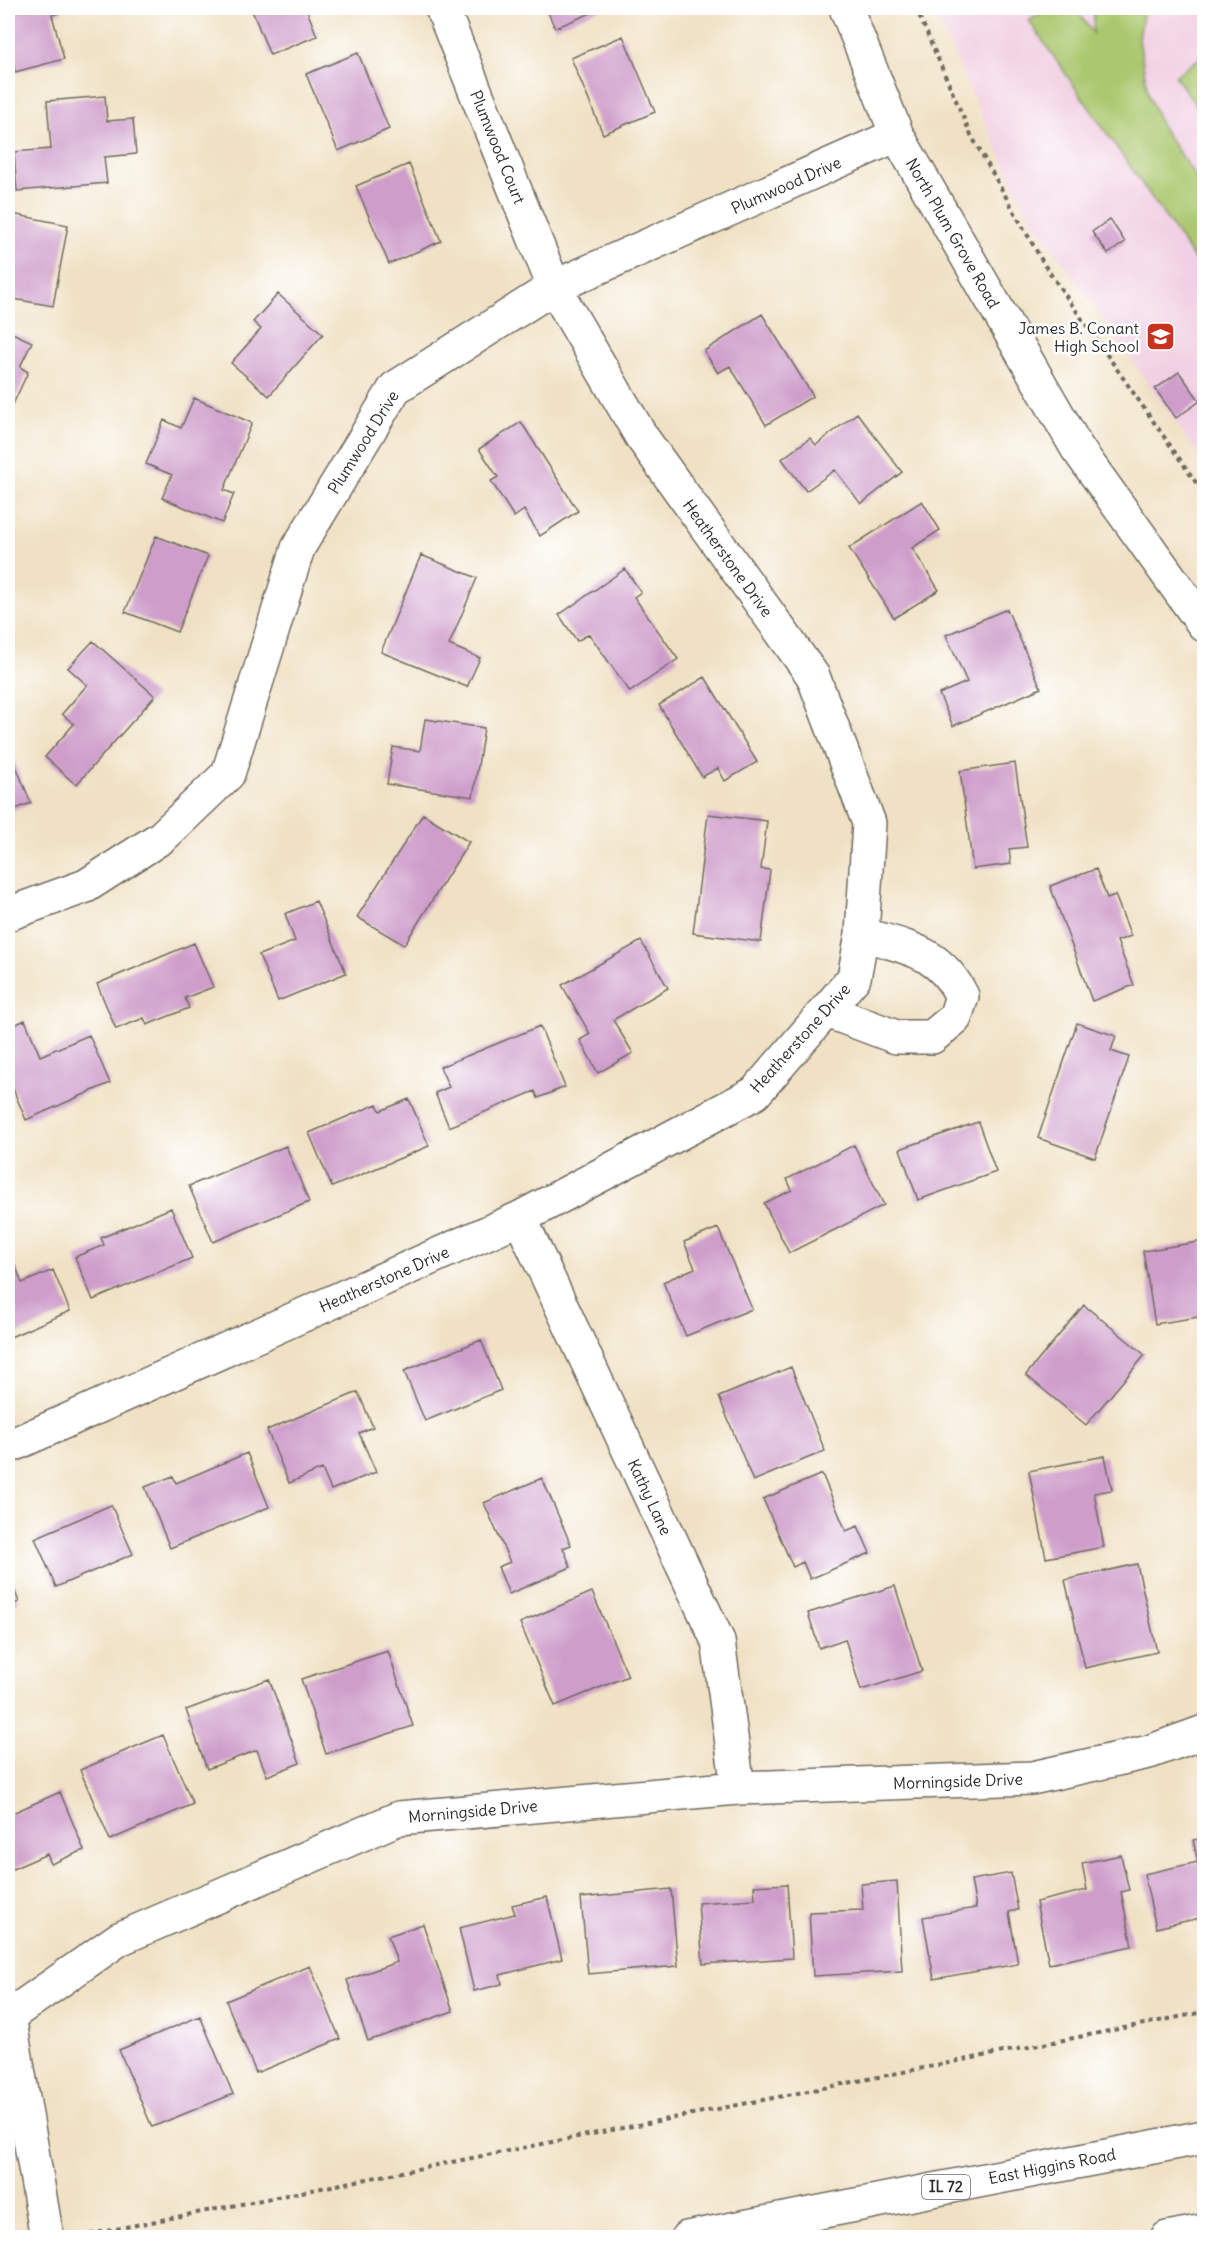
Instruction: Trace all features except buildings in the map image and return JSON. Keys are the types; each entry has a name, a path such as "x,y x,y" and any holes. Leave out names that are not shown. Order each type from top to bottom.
{"street":[{"name":"Plumwood Court","path":"442,8 554,287"},
{"name":"North Plum Grove Road","path":"846,8 897,135 1077,448 1204,625"},
{"name":"Plumwood Drive","path":"8,914 86,886 162,837 228,774 298,548 395,388 554,287 897,135"},
{"name":"Heatherstone Drive","path":"8,1447 520,1218 755,1093 854,978 862,934 869,823 813,676 641,436 554,287"},
{"path":"827,1011 896,1037 932,1038 955,1018 962,996 952,975 925,954 862,934"},
{"name":"Kathy Lane","path":"520,1218 717,1641 738,1788"},
{"name":"Morningside Drive","path":"47,2238 9,2016 119,1940 399,1818 738,1788 1032,1778 1149,1752 1204,1732"},
{"name":"East Higgins Road","path":"687,2238 1204,2136"},
{"path":"1167,2238 1204,2231"}],"path":[{"path":"916,8 971,135 1045,266 1204,494"},
{"path":"74,2238 1204,2012"}],"shaded area":[{"name":"James B. Conant High School","path":"932,8 1204,8 1204,463 1026,210"}],"green space":[{"path":"1049,8 1075,8 1093,33 1094,8 1144,8 1139,39 1148,94 1163,129 1204,189 1204,273 1029,21"},
{"path":"1204,55 1204,117 1175,76"}],"place":[{"name":"James B. Conant High School","path":"1160,337"}]}
